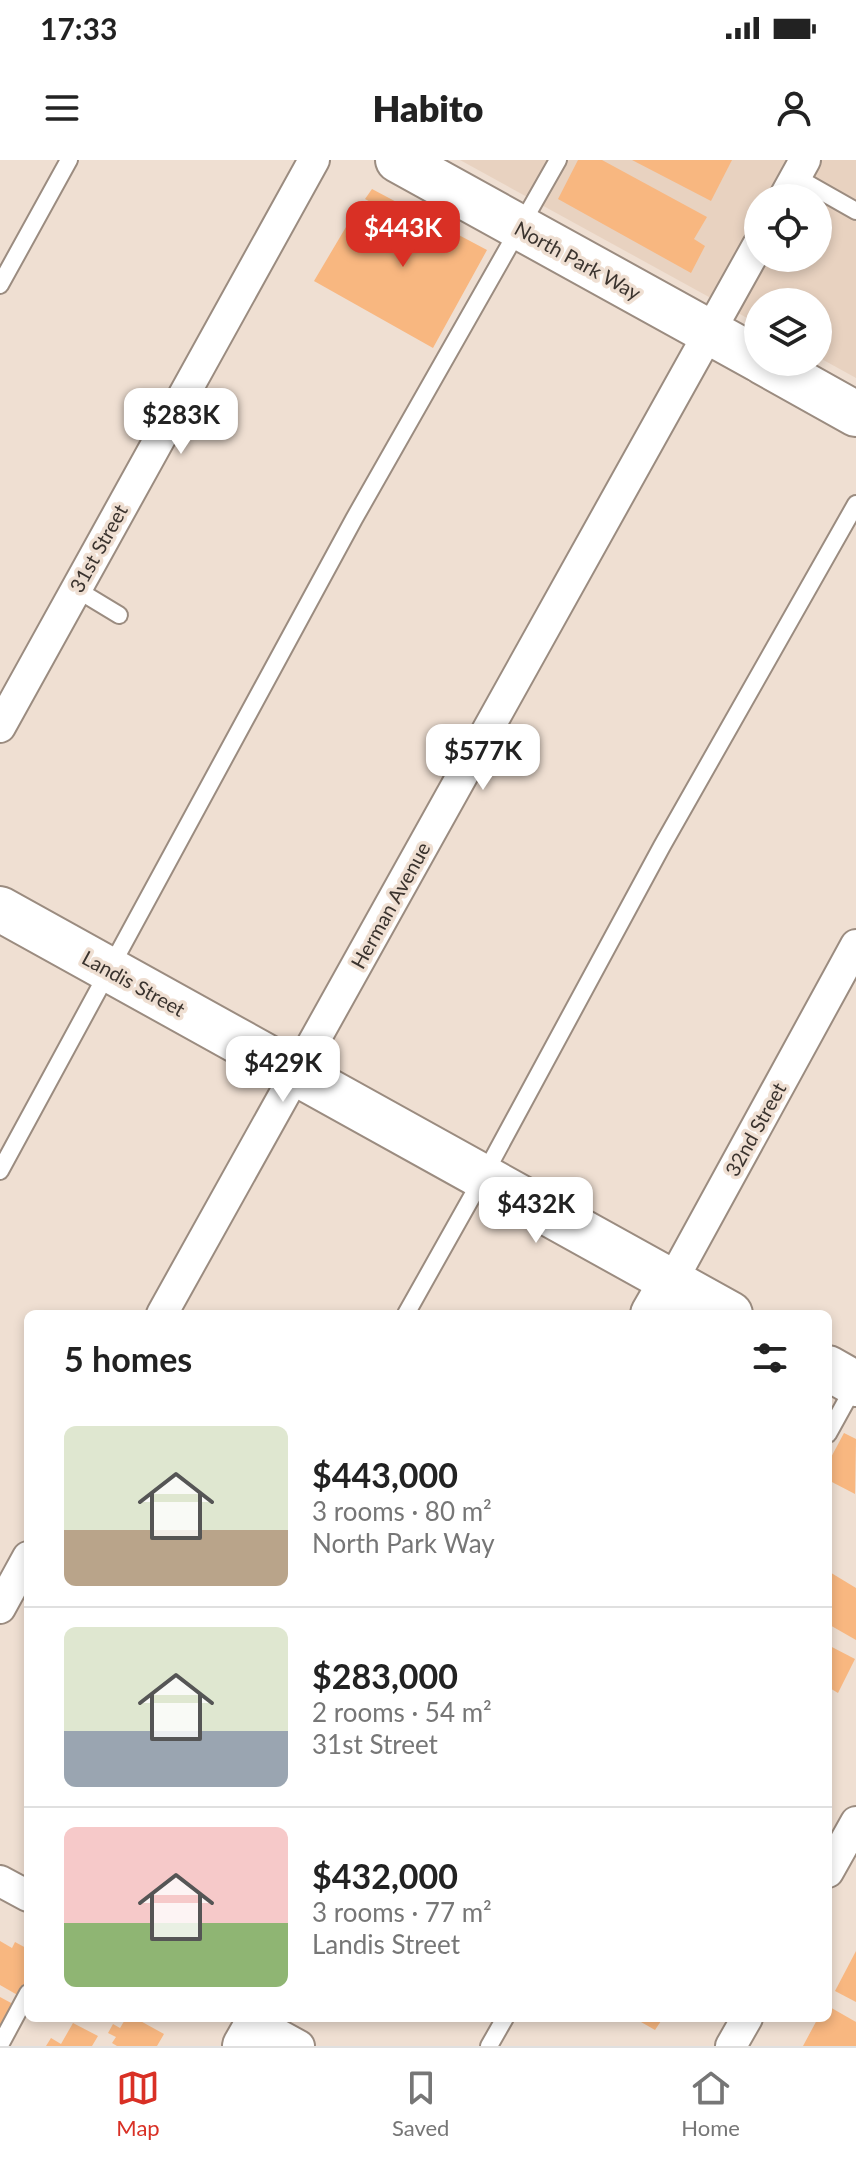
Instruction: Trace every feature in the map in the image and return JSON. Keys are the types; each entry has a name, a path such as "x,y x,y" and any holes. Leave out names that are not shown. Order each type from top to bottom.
{"main road":[{"name":"North Park Way","path":"398,160 744,352"},
{"name":"North Park Way","path":"787,376 856,414"},
{"name":"Landis Street","path":"0,909 483,1177 662,1298 713,1310"},
{"path":"832,1370 856,1384"}],"street":[{"name":"31st Street","path":"0,727 314,160"},
{"name":"Herman Avenue","path":"164,1310 744,270"},
{"name":"32nd Street","path":"662,1298 856,945"},
{"path":"0,1608 24,1564"},
{"path":"832,1865 856,1822"},
{"path":"0,1881 24,1894"},
{"path":"731,2046 745,2022"},
{"path":"253,2026 299,2046"}],"lane":[{"path":"0,285 69,160"},
{"path":"0,1171 354,519 558,160"},
{"path":"795,178 856,211"},
{"path":"408,1310 662,846 856,504"},
{"path":"76,589 119,615"},
{"path":"832,1427 856,1384"},
{"path":"0,2045 24,2000"},
{"path":"489,2046 503,2022"}],"shaded area":[{"path":"460,160 856,160 856,378 832,365 832,288 744,288 744,316"}],"building":[{"path":"578,160 602,160 707,217 694,239 705,246 691,273 558,199"},
{"path":"632,160 732,160 711,201"},
{"path":"372,189 487,250 433,348 314,281 346,227 360,235 376,205 365,199"},
{"path":"844,1433 856,1439 855,1494 832,1482 832,1456"},
{"path":"832,1573 856,1588 856,1640 832,1626"},
{"path":"832,1647 855,1659 838,1693 832,1689"},
{"path":"0,1941 12,1948 15,1942 24,1947 24,1991 21,1997 0,1985"},
{"path":"856,1951 856,2002 835,1991"},
{"path":"0,1997 13,2004 0,2026"},
{"path":"832,2008 856,2022 856,2046 803,2046 816,2022 832,2022"},
{"path":"124,2022 142,2022 164,2034 157,2046 117,2046 112,2043 116,2037 108,2033 113,2024 120,2028"},
{"path":"641,2022 660,2022 655,2030"},
{"path":"73,2023 98,2036 92,2046 46,2046 51,2038 61,2044"}]}
